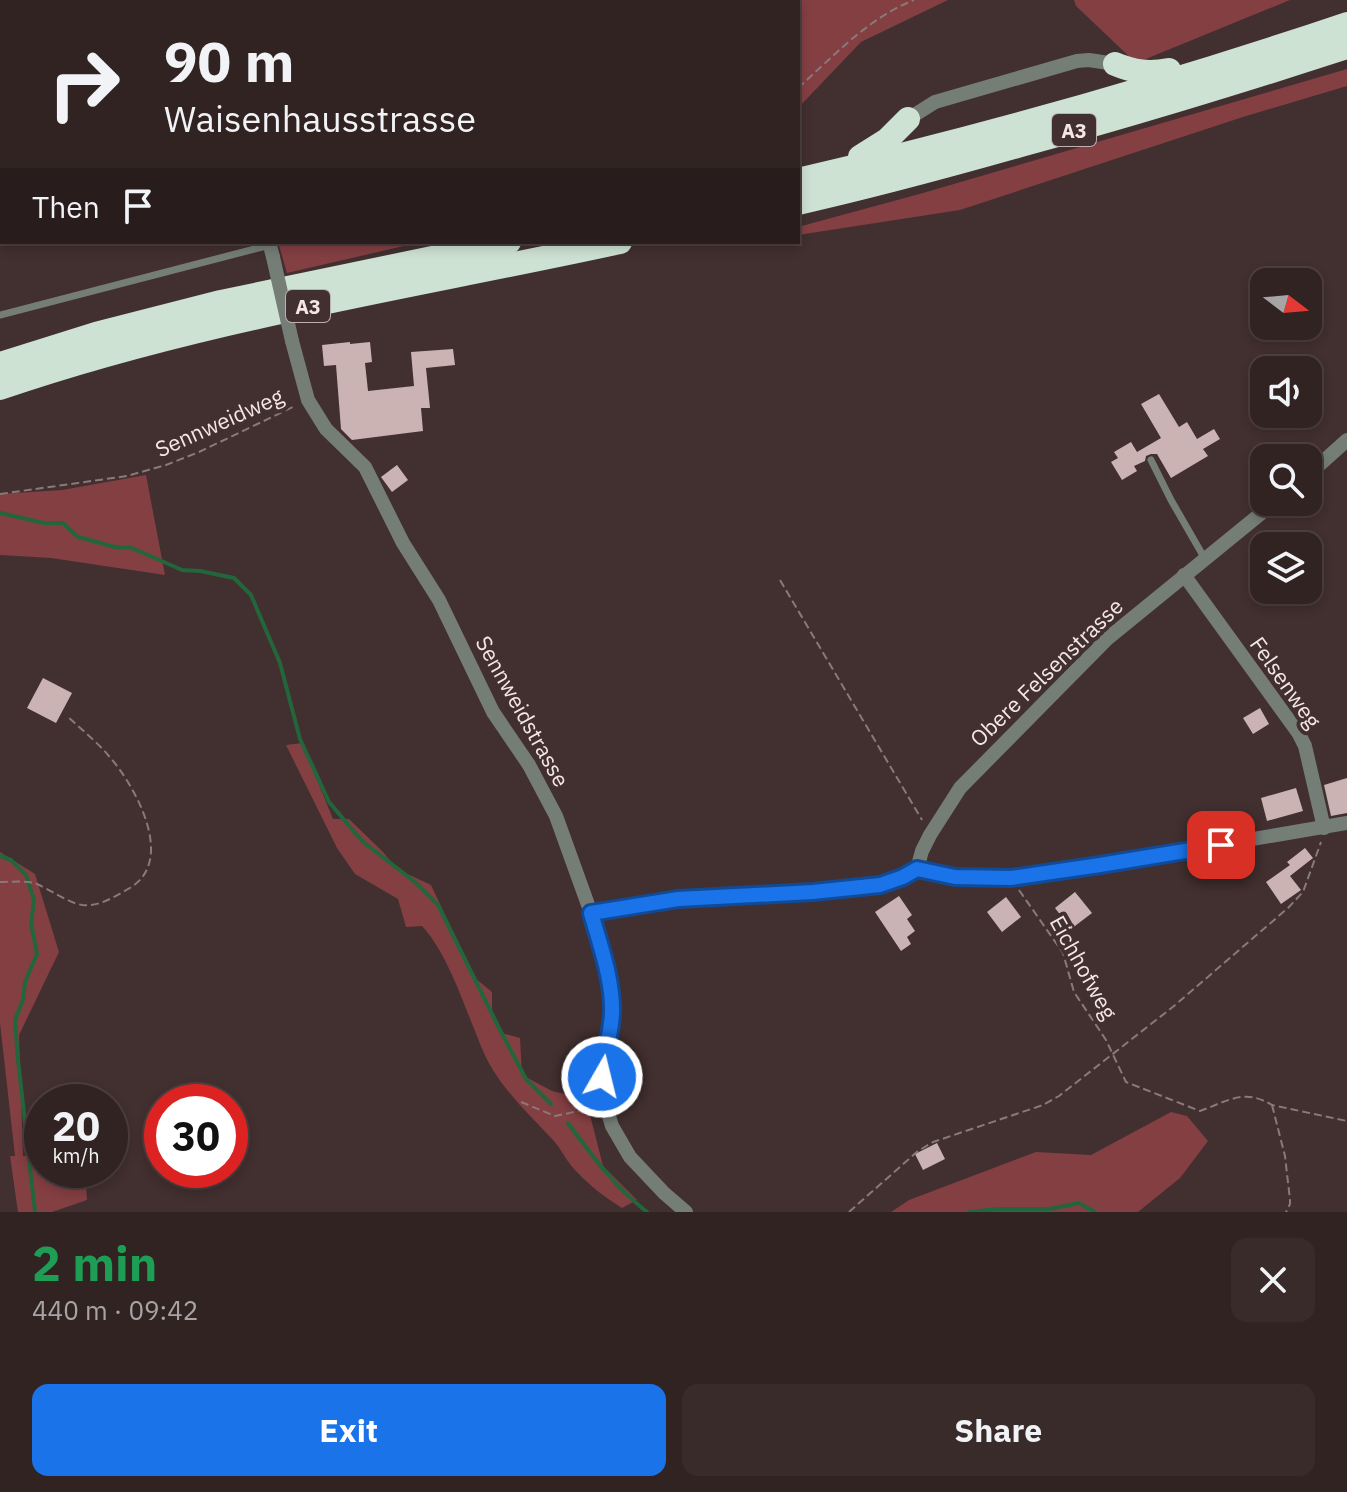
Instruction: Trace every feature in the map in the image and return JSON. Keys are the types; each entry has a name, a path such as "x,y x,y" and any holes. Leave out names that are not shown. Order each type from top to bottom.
{"highway":[{"name":"A3","path":"800,180 1045,117 1347,24"},
{"name":"A3","path":"800,203 949,166 1195,96 1347,47"},
{"path":"1115,64 1132,71 1151,73 1242,58"},
{"path":"835,171 883,143 908,119"},
{"name":"A3","path":"0,364 96,334 221,302 499,244"},
{"name":"A3","path":"0,388 201,330 610,244"}],"street":[{"path":"908,119 935,102 1077,61 1115,64"},
{"name":"Sennweidstrasse","path":"271,248 308,400 326,429 365,467 403,543 439,600 493,712 541,785 556,816 591,913 611,995 612,1013 602,1077 612,1126 630,1157 686,1212"},
{"path":"1322,462 1347,440"},
{"name":"Obere Felsenstrasse","path":"917,869 930,835 960,788 1107,639 1258,516"},
{"name":"Felsenweg","path":"1184,575 1299,734 1305,746 1324,828"},
{"path":"591,913 678,899 880,885 917,869 955,877 1011,878 1347,823"}],"lane":[{"path":"0,315 271,248"},
{"path":"1151,460 1205,559"}],"path":[{"path":"800,86 850,39 914,0"},
{"name":"Sennweidweg","path":"0,494 127,476 166,465 308,400"},
{"path":"780,580 930,835"},
{"path":"0,882 33,883 81,905 102,903 137,884 148,869 151,851 146,819 128,780 107,754 67,716"},
{"path":"849,1212 918,1151 933,1142 1043,1105 1059,1096 1174,1006 1253,940 1303,892 1324,828"},
{"name":"Eichhofweg","path":"1011,878 1063,953 1074,992 1106,1040 1126,1082 1200,1111 1243,1095 1272,1105 1347,1121"},
{"path":"521,1102 555,1116 606,1106"},
{"path":"1272,1105 1285,1156 1290,1200 1286,1212"}],"shaded area":[{"path":"800,0 948,0 861,42 800,106"},
{"path":"1074,0 1290,0 1136,63 1076,6"},
{"path":"1347,69 1347,86 960,210 800,235 800,226"},
{"path":"279,244 412,244 287,273"},
{"path":"146,475 165,575 51,558 0,555 0,494 62,490"},
{"path":"302,743 333,819 349,819 397,869 431,885 475,978 492,992 492,1014 501,1033 520,1038 522,1075 552,1091 586,1099 603,1166 637,1200 622,1208 591,1185 574,1169 498,1077 432,939 422,926 406,927 398,899 355,874 337,848 286,745"},
{"path":"0,852 35,874 59,952 19,1035 24,1188 86,1188 87,1200 52,1212 18,1212 10,1156 15,1156 0,1023"},
{"path":"1171,1112 1187,1116 1208,1141 1180,1178 1138,1212 891,1212 909,1200 1036,1152 1091,1155"}],"building":[{"path":"370,342 372,362 365,363 368,391 414,386 411,352 453,349 455,365 426,368 430,408 421,408 423,431 352,440 341,429 336,365 324,366 322,345"},
{"path":"1159,394 1179,427 1187,422 1197,439 1214,429 1220,439 1203,449 1208,456 1171,478 1157,454 1151,454 1134,466 1137,471 1122,480 1111,462 1118,458 1114,452 1131,442 1137,452 1161,438 1141,404"},
{"path":"397,465 408,480 392,492 381,477"},
{"path":"43,678 72,693 56,723 27,708"},
{"path":"1260,708 1269,724 1253,734 1243,718"},
{"path":"1347,778 1347,813 1331,816 1324,785"},
{"path":"1296,788 1303,811 1267,821 1261,798"},
{"path":"1216,813 1220,827 1213,829 1215,834 1203,837 1197,820"},
{"path":"1305,848 1313,858 1290,876 1301,890 1281,904 1266,882 1290,865 1287,862"},
{"path":"1075,892 1092,913 1071,929 1055,908"},
{"path":"899,896 912,915 907,919 915,931 907,937 911,944 901,951 875,912"},
{"path":"1006,897 1021,917 1002,932 987,912"},
{"path":"937,1143 945,1159 923,1170 915,1154"}],"waterway":[{"path":"0,513 44,523 63,523 78,537 115,547 132,548 182,570 234,578 251,595 280,663 300,739 329,802 362,841 415,882 438,905 526,1079 551,1104"},
{"path":"0,856 11,860 26,875 34,900 31,923 37,954 25,982 23,1000 15,1020 35,1212"},
{"path":"568,1123 614,1182 647,1212"},
{"path":"969,1212 1050,1209 1079,1203 1095,1212"}],"route":[{"path":"602,1077 612,1013 611,995 591,913 678,899 880,885 917,869 955,877 1011,878 1221,845"}]}
